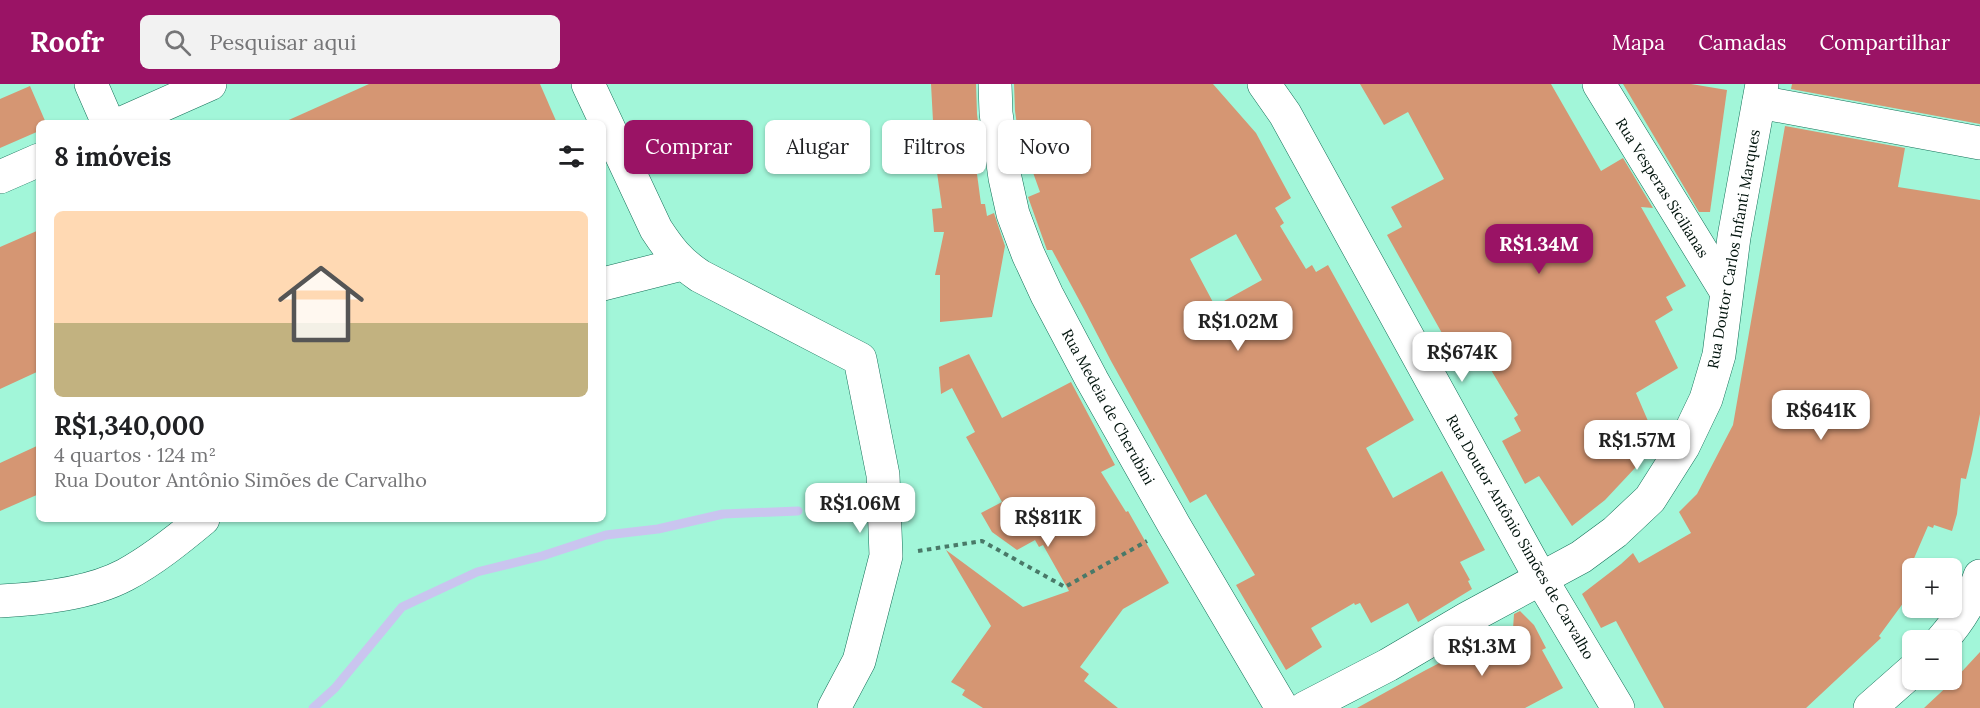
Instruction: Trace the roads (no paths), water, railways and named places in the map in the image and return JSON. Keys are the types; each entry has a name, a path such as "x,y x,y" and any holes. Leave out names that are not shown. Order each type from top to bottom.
{"street":[{"path":"91,84 107,120"},
{"path":"129,120 210,84"},
{"path":"588,84 605,120"},
{"name":"Rua Medeia de Cherubini","path":"995,84 996,113 1005,178 1013,214 1028,254 1082,361 1174,525 1282,708"},
{"name":"Rua Doutor Antônio Simões de Carvalho","path":"1264,84 1285,114 1541,579 1618,708"},
{"name":"Rua Vesperas Sicilianas","path":"1599,84 1726,291"},
{"path":"1761,93 1980,143"},
{"name":"Rua Doutor Carlos Infanti Marques","path":"1305,708 1388,665 1468,618 1581,557 1616,532 1650,499 1683,447 1706,399 1719,355 1734,237 1761,93"},
{"path":"606,122 656,229 682,264 700,276 860,359 883,475 886,556 859,661 834,708"},
{"path":"0,177 36,161"},
{"path":"606,283 682,264"},
{"path":"0,601 33,599 79,591 124,575 170,546 199,522"},
{"path":"1951,630 1975,590 1980,576"},
{"path":"1870,708 1902,680"}],"waterway":[{"path":"313,708 335,688 402,607 477,572 542,556 606,535 658,529 723,514 798,511"}]}
